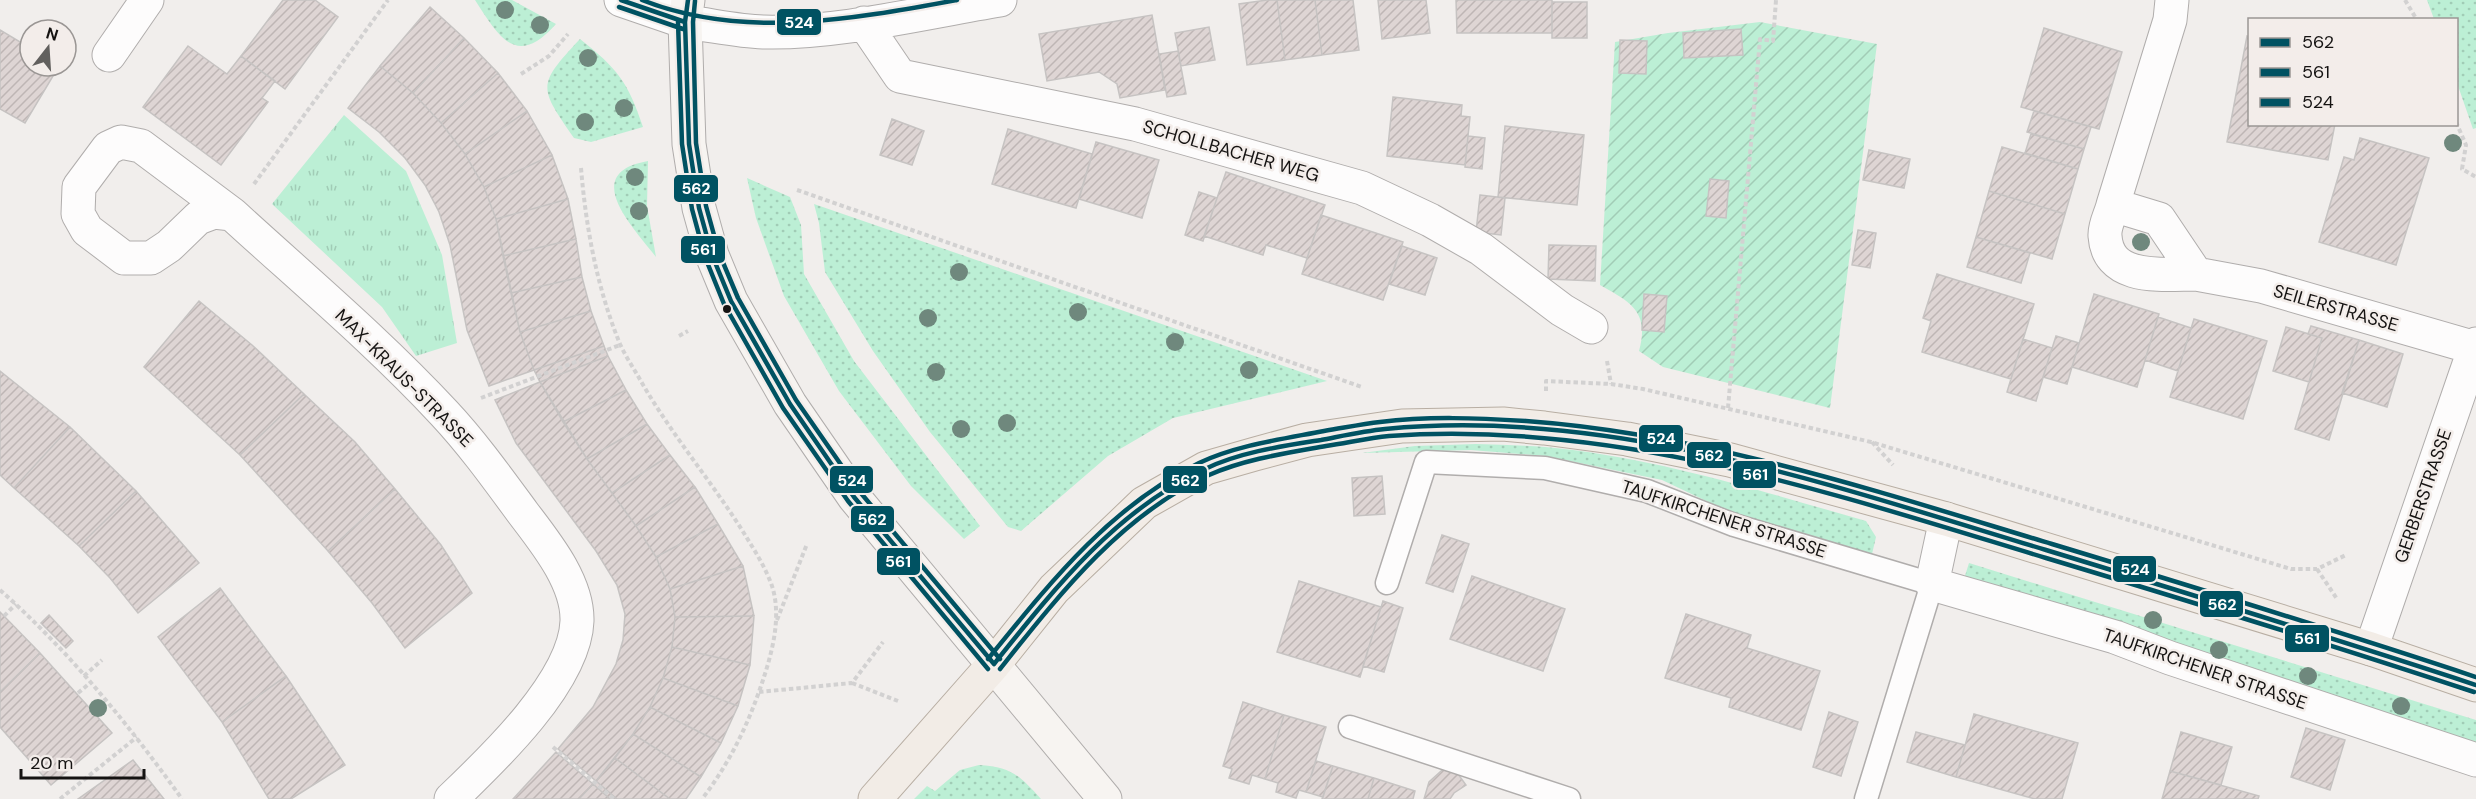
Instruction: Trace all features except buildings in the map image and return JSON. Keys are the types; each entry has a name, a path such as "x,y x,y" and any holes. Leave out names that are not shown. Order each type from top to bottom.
{"main road":[{"path":"687,11 689,144 699,208 712,255 731,301 790,404 854,497 1105,799"},
{"path":"875,799 994,664 1054,589 1076,565 1144,503 1206,468 1307,440 1363,430 1445,424 1503,424 1627,439 1730,460 1946,519 2371,649 2476,685"}],"street":[{"path":"109,55 147,0"},
{"path":"621,0 687,11 762,32 856,16 1000,0"},
{"name":"SEILERSTRASSE","path":"2172,0 2170,20 2104,234 2108,251 2122,268 2146,274 2196,274 2261,286 2475,346"},
{"name":"SCHOLLBACHER WEG","path":"856,16 900,76 1135,124 1362,188 1430,220 1481,249 1562,310 1591,327"},
{"path":"2114,205 2158,219 2196,274"},
{"name":"MAX-KRAUS-STRASSE","path":"232,214 343,315 444,413 474,448 551,550 569,582 578,620 572,653 552,687 524,722 451,799"},
{"name":"GERBERSTRASSE","path":"2371,649 2475,346"},
{"path":"1932,584 1946,519"},
{"name":"TAUFKIRCHENER STRASSE","path":"1932,584 2115,637 2170,658 2476,760"}],"lane":[{"name":"TAUFKIRCHENER STRASSE","path":"1387,583 1426,462 1545,468 1647,491 1734,525 1932,584"},
{"path":"1866,799 1932,584"},
{"path":"1350,727 1464,770 1569,799"}],"path":[{"path":"232,214 388,0"},
{"path":"1728,408 1760,39 1773,41 1776,0"},
{"path":"2405,0 2415,18"},
{"path":"521,74 549,56 568,34"},
{"path":"2458,125 2466,145 2462,169 2476,177"},
{"path":"581,168 585,213 596,267 620,345 650,398 759,558 772,587 777,621"},
{"path":"797,190 1362,387"},
{"path":"679,336 688,331"},
{"path":"444,413 620,345"},
{"path":"1546,381 1611,384 1728,408 1871,442 2291,569 2317,569 2346,555"},
{"path":"702,799 734,750 759,692 767,668 777,621 807,544"},
{"path":"0,591 16,604 84,676 137,737 182,799"},
{"path":"4,616 16,604"},
{"path":"852,683 883,642"},
{"path":"84,676 102,660"},
{"path":"78,693 90,683"},
{"path":"759,692 852,683 898,701"},
{"path":"524,722 614,799"},
{"path":"60,799 137,737"}],"green space":[{"path":"475,0 512,0 556,24 542,37 530,44 519,46 501,36"},
{"path":"2427,0 2476,0 2476,128 2473,129 2458,86 2458,18 2434,18"},
{"path":"1760,22 1877,44 1830,408 1663,367 1639,351 1642,326 1635,309 1600,285 1615,42"},
{"path":"580,39 604,59 620,77 632,98 643,127 591,142 574,138 554,108 547,87 556,67"},
{"path":"344,115 406,171 442,255 457,343 416,356 382,307 272,204"},
{"path":"648,161 647,206 656,257 625,217 614,189 617,177 628,167"},
{"path":"747,178 790,197 801,225 804,274 854,361 980,526 964,539 911,486 839,391 784,296 756,218"},
{"path":"814,204 1327,381 1173,418 1108,456 1021,531 1008,527 930,432 873,351 825,272 819,223"},
{"path":"1476,444 1536,446 1586,452 1667,467 1747,487 1866,521 1876,537 1872,554 1738,516 1662,480 1546,456 1471,450 1362,453 1415,446"},
{"path":"1969,563 2476,720 2476,743 1964,579"},
{"path":"979,765 1000,768 1014,774 1041,799 914,799 927,786 935,791 960,770"}],"transit line":[{"name":"562","path":"621,0 685,22"},
{"name":"524","path":"642,0 680,12 719,20 758,23 838,19 957,0"},
{"name":"562","path":"688,0 685,22 689,144 699,208 712,255 731,301 790,404 854,497 994,664"},
{"name":"524","path":"695,1 693,22 696,143 706,206 719,253 738,298 796,400 860,492 1000,659"},
{"name":"561","path":"619,7 683,29"},
{"name":"561","path":"678,22 682,144 692,209 705,257 724,304 783,408 848,501 988,669"},
{"name":"524","path":"988,659 1058,575 1109,524 1137,501 1199,463 1244,447 1324,431 1398,420 1453,418 1526,421 1593,428 1660,438 1792,468 2158,576 2476,677"},
{"name":"562","path":"994,664 1064,580 1115,529 1143,506 1173,486 1205,469 1262,450 1361,432 1470,425 1554,430 1637,441 1720,457 1803,478 2154,583 2476,685"},
{"name":"561","path":"1000,669 1045,613 1120,534 1177,492 1209,475 1266,457 1373,438 1474,434 1558,439 1640,450 1804,487 1885,509 2153,590 2474,692"}]}
